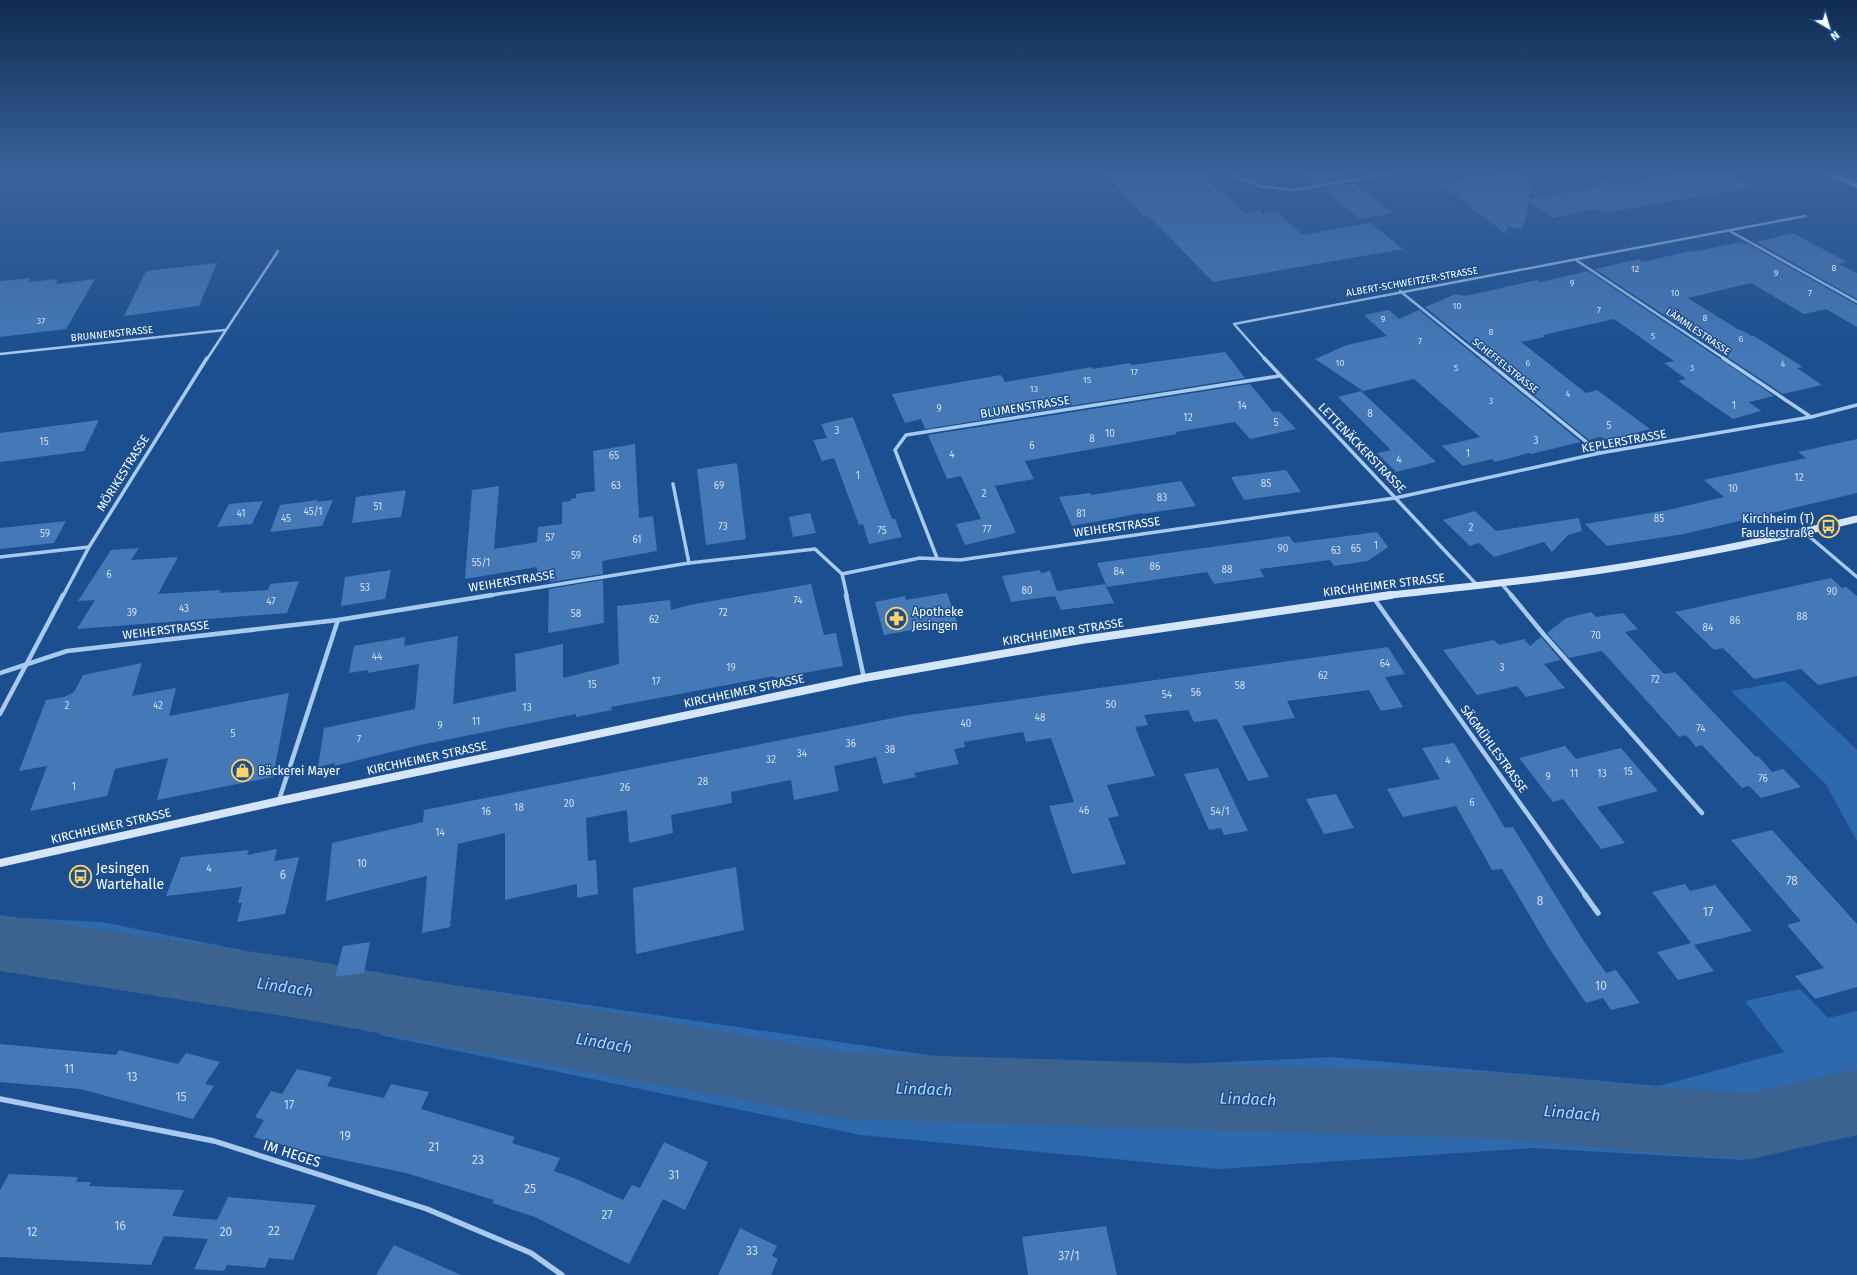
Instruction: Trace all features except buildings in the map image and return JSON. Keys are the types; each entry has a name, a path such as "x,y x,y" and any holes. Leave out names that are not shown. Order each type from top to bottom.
{"main road":[{"name":"KIRCHHEIMER STRASSE","path":"0,863 279,801 864,678 1081,640 1373,597 1501,584 1646,563 1804,532 1857,519"}],"street":[{"name":"ALBERT-SCHWEITZER-STRASSE","path":"1234,324 1400,291 1727,232"},
{"path":"1731,232 1857,302"},
{"name":"MÖRIKESTRASSE","path":"0,714 89,547 225,330 278,250"},
{"name":"LÄMMLESTRASSE","path":"1576,260 1811,417"},
{"name":"SCHEFFELSTRASSE","path":"1400,291 1600,453"},
{"name":"LETTENÄCKERSTRASSE","path":"1234,324 1279,376 1477,586"},
{"name":"BRUNNENSTRASSE","path":"0,354 225,330"},
{"name":"BLUMENSTRASSE","path":"937,558 895,450 906,435 1279,376"},
{"name":"KEPLERSTRASSE","path":"1395,498 1600,453 1811,417 1857,405"},
{"path":"673,484 689,563"},
{"name":"WEIHERSTRASSE","path":"0,674 67,651 338,620 689,563 815,549 842,574 920,558 960,560 1395,498"},
{"path":"1804,532 1857,577"},
{"path":"0,557 89,547"},
{"path":"842,574 864,678"},
{"path":"1501,584 1545,636 1702,813"},
{"name":"SÄGMÜHLESTRASSE","path":"1373,597 1598,913"},
{"path":"279,801 338,620"},
{"name":"IM HEGES","path":"0,1099 214,1141 427,1209 531,1253 562,1275"}],"shaded area":[{"path":"1785,681 1857,750 1857,841 1825,783 1731,691"},
{"path":"0,917 102,922 242,950 207,999 0,964"},
{"path":"412,979 1036,1071 1332,1057 1659,1086 1784,1052 1745,1001 1800,989 1828,1018 1857,1011 1857,1135 1743,1160 1532,1148 1218,1169 861,1135 380,1035"}],"waterway":[{"name":"Lindach","path":"0,943 302,989 845,1086 1503,1106 1667,1121 1752,1126 1857,1102"}],"place":[{"name":"Kirchheim (T) Fauslerstraße","path":"1829,526"},
{"name":"Apotheke Jesingen","path":"897,619"},
{"name":"Bäckerei Mayer","path":"243,771"},
{"name":"Jesingen Wartehalle","path":"81,876"}]}
